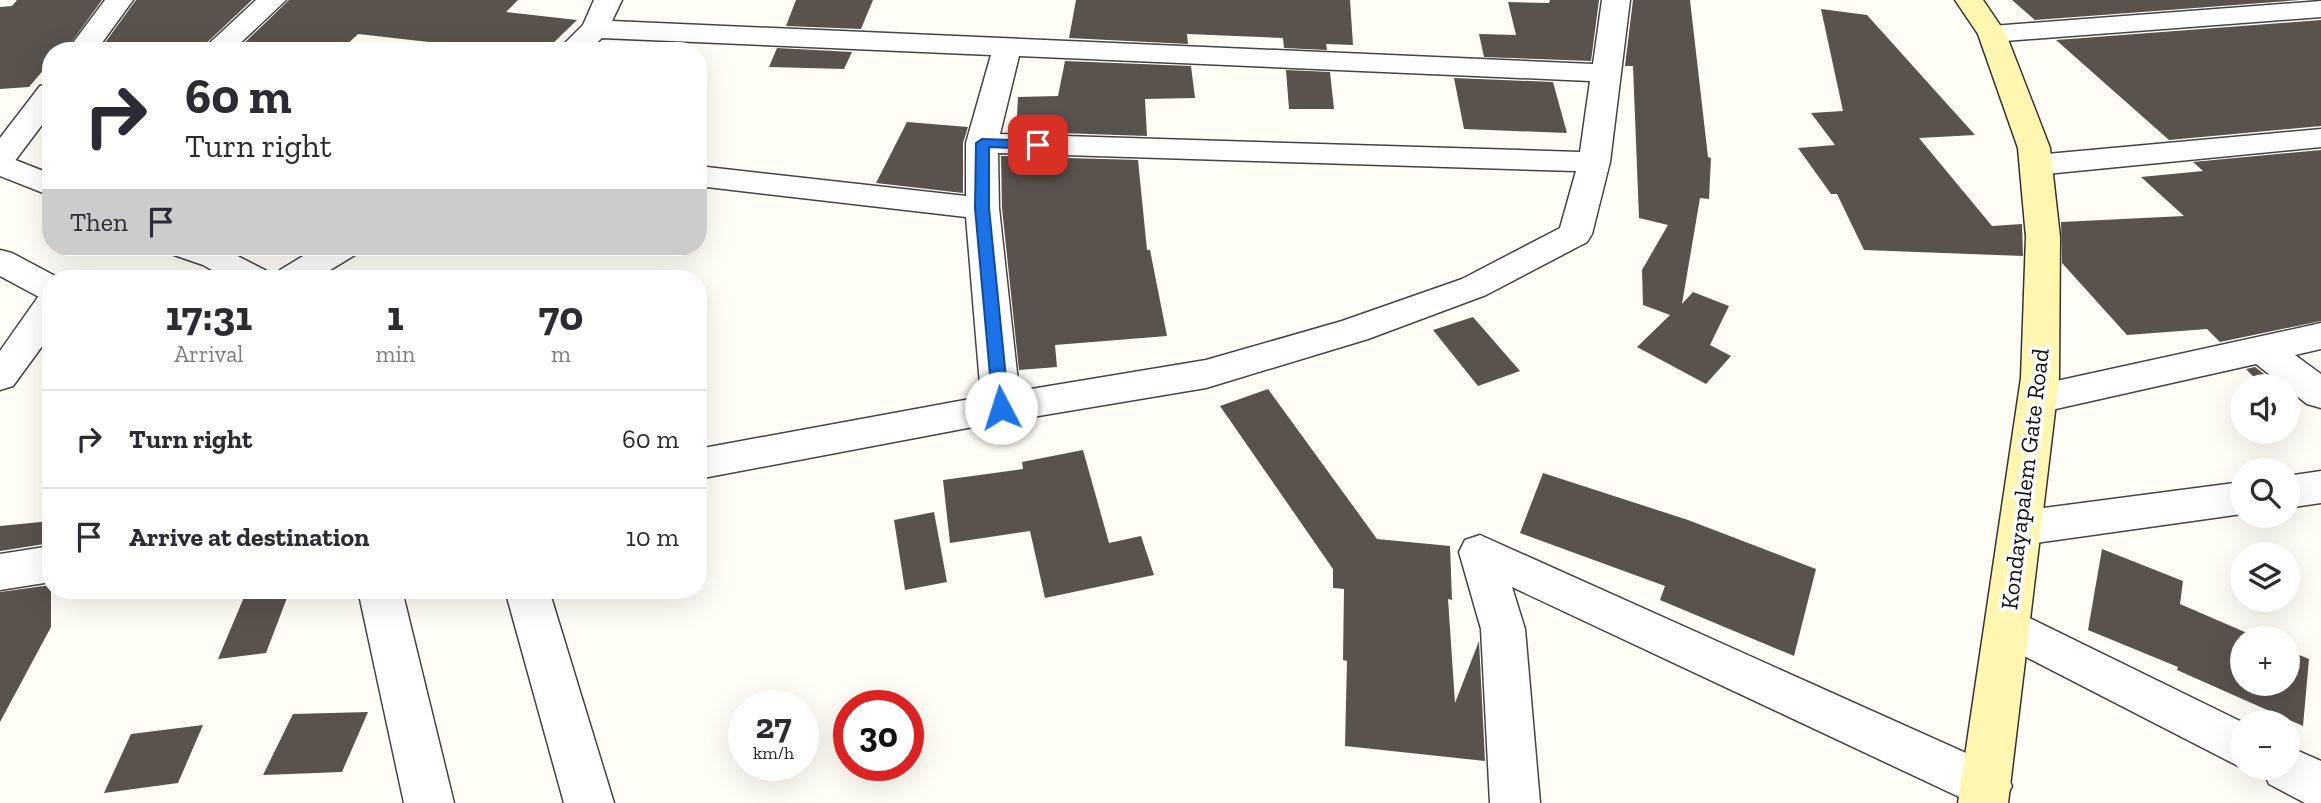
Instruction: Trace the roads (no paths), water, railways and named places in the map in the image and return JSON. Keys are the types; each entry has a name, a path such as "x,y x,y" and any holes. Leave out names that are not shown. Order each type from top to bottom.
{"main road":[{"name":"Kondayapalem Gate Road","path":"1969,0 1992,34 2034,148 2043,237 2038,399 1985,794"}],"street":[{"path":"88,42 119,0"},
{"path":"225,42 272,0"},
{"path":"581,42 595,29 608,0"},
{"path":"707,462 1001,408 1206,374 1355,330 1474,287 1575,234 1594,162 1616,0"},
{"path":"1992,34 2321,9"},
{"path":"595,29 1606,73"},
{"path":"1001,408 982,208 982,143 1007,48"},
{"path":"42,104 0,162 42,180"},
{"path":"2036,165 2321,138"},
{"path":"982,143 1594,162"},
{"path":"707,177 982,208"},
{"path":"212,256 239,270"},
{"path":"305,270 328,256"},
{"path":"0,261 42,284"},
{"path":"0,376 42,319"},
{"path":"2038,399 2321,336"},
{"path":"2261,348 2321,394"},
{"path":"2300,490 2321,487"},
{"path":"2021,528 2230,500"},
{"path":"1515,803 1503,629 1480,552 1985,794"},
{"path":"0,572 42,565"},
{"path":"382,599 429,803"},
{"path":"530,599 589,803"},
{"path":"2007,626 2230,740"},
{"path":"2300,775 2321,786"}]}
